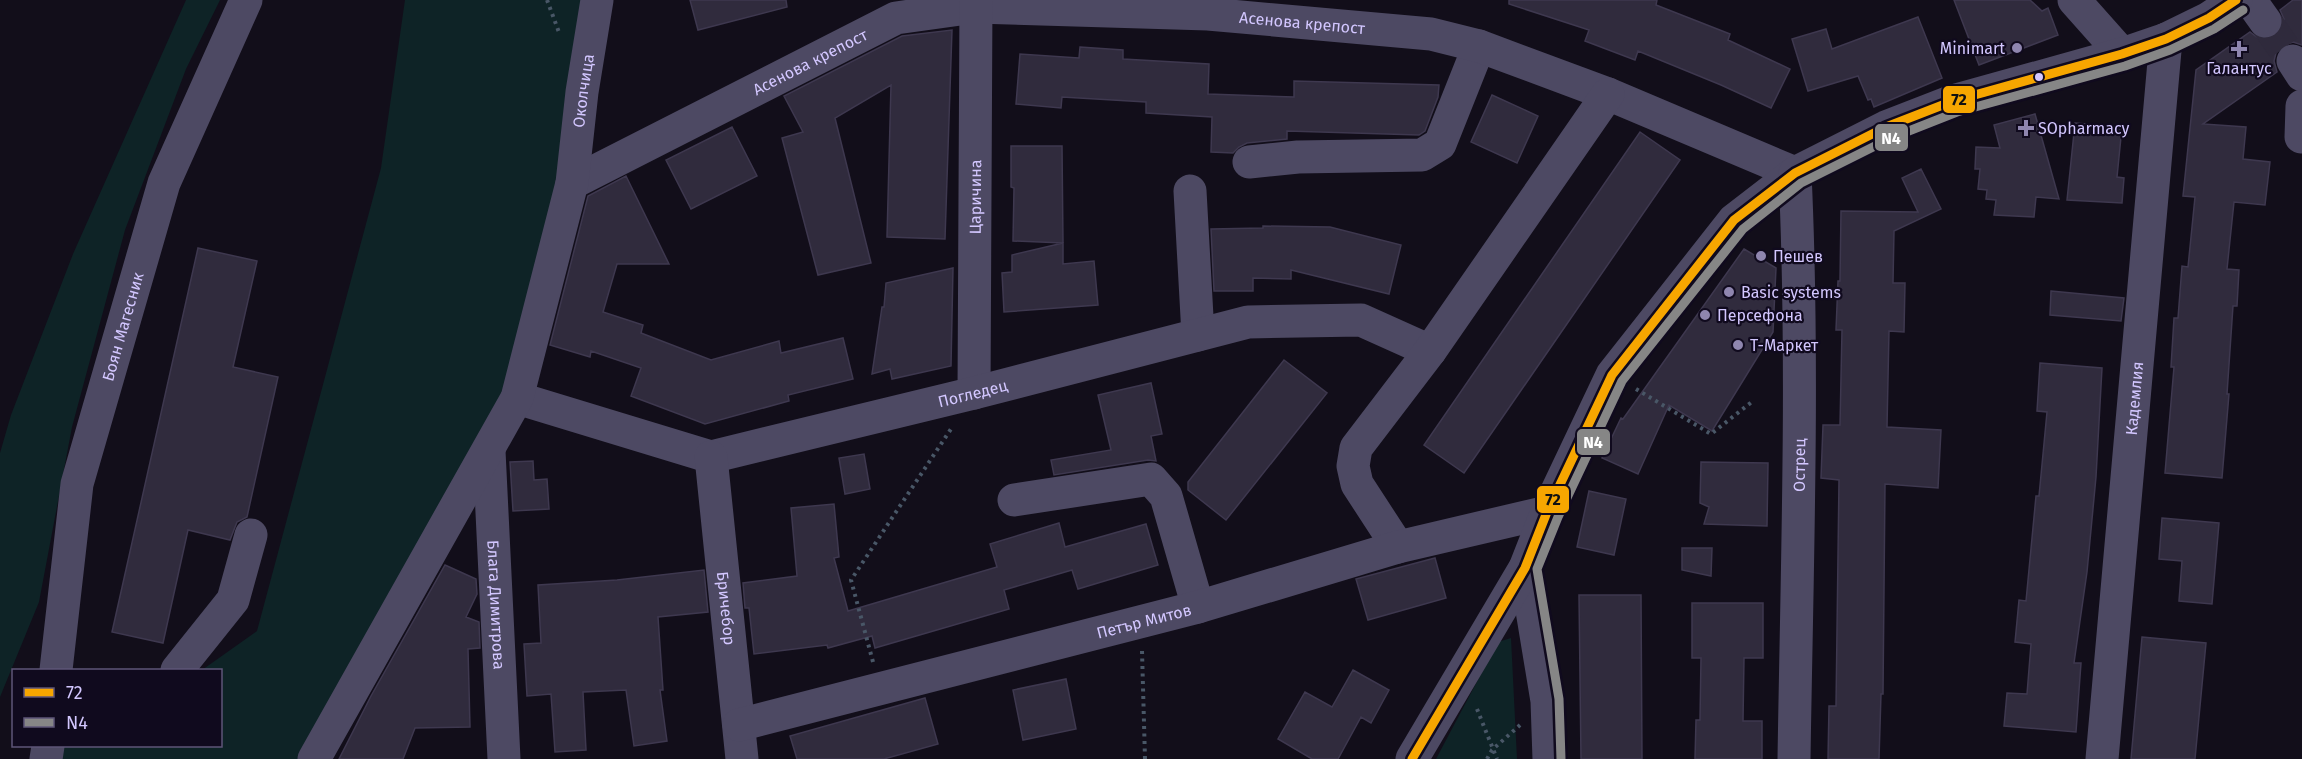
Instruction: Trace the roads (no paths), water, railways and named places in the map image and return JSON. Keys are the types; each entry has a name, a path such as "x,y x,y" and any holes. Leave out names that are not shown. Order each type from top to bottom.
{"street":[{"name":"Боян Магесник","path":"56,669 80,473 164,183 246,0"},
{"name":"Околчица","path":"572,183 584,81 597,0"},
{"path":"2074,0 2122,54"},
{"path":"1412,759 1525,568 1548,512 1612,375 1734,220 1795,172 1886,127 1953,100 2122,54 2166,39 2209,18 2236,0"},
{"name":"Асенова крепост","path":"572,183 896,18 975,4 1208,14 1431,34 1479,46 1608,94 1795,172"},
{"name":"Царичина","path":"974,393 975,4"},
{"name":"Кадемлия","path":"2102,759 2166,39"},
{"path":"1249,162 1298,158 1422,155 1440,144 1479,46"},
{"path":"1398,547 1357,484 1353,466 1356,448 1430,351 1608,94"},
{"path":"2301,137 2302,106"},
{"name":"Острец","path":"1794,759 1798,404 1798,240 1795,172"},
{"path":"314,759 517,398 572,183"},
{"path":"1190,191 1198,335"},
{"name":"Погледец","path":"711,457 974,393 1248,322 1361,320 1430,351"},
{"path":"517,398 711,457"},
{"name":"Блага Димитрова","path":"489,451 504,759"},
{"name":"Бричебор","path":"711,457 742,759"},
{"path":"1014,500 1150,479 1166,496 1198,607"},
{"name":"Петър Митов","path":"739,725 1198,607 1398,547 1548,512"},
{"path":"178,669 233,600 251,535"},
{"path":"1525,568 1547,701 1549,759"}],"tunnel":[{"path":"2265,21 2293,61"}],"place":[{"name":"Minimart","path":"2017,48"},
{"name":"Галантус","path":"2239,49"},
{"name":"SOpharmacy","path":"2026,128"},
{"name":"Пешев","path":"1761,256"},
{"name":"Basic systems","path":"1729,292"},
{"name":"Персефона","path":"1705,315"},
{"name":"Т-Маркет","path":"1738,345"}]}
